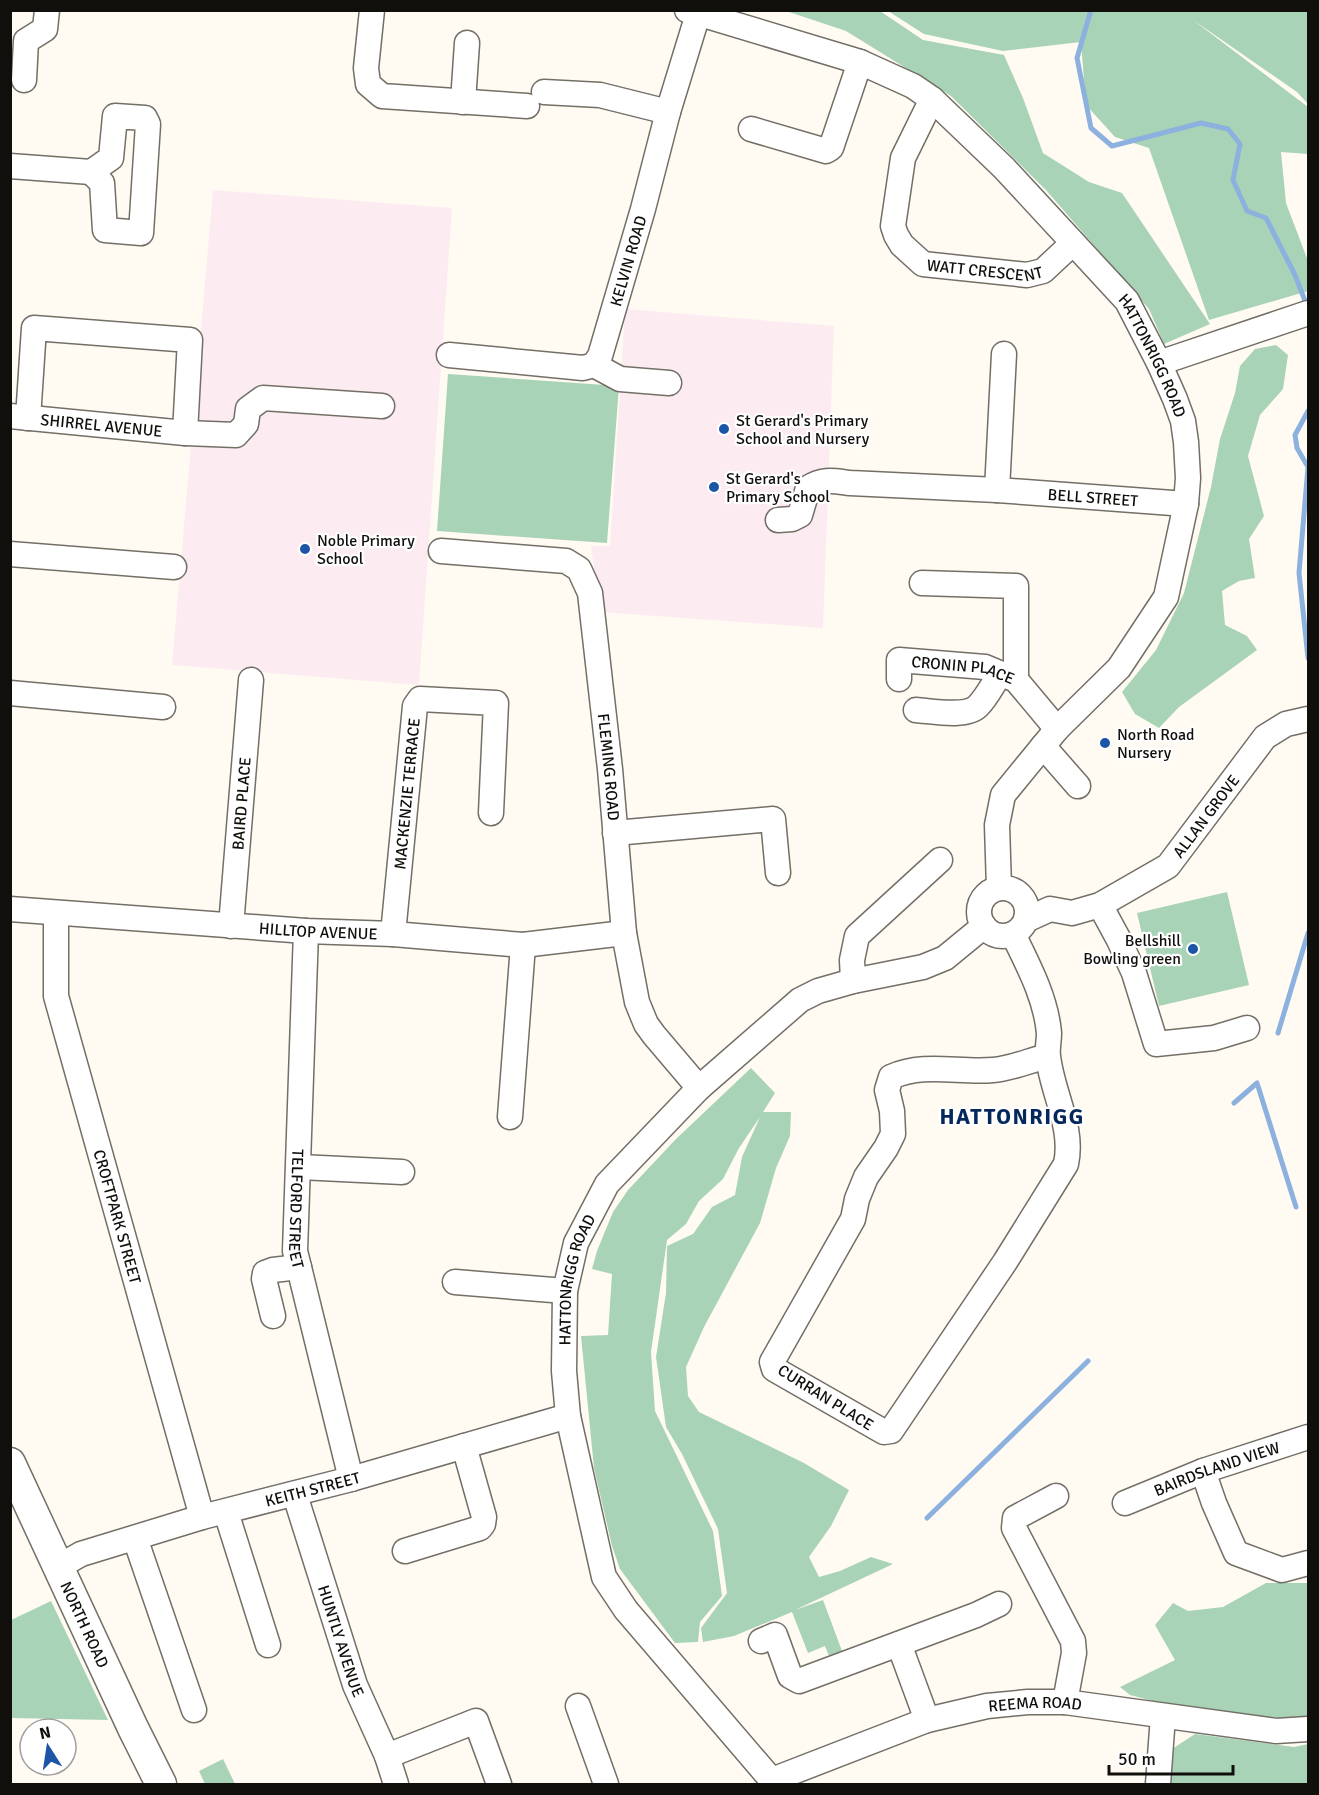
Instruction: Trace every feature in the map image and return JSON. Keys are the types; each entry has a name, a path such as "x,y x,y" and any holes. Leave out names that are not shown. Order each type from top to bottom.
{"main road":[{"name":"NORTH ROAD","path":"10,1463 161,1785"}],"street":[{"path":"24,80 26,41 45,29 47,10"},
{"path":"372,10 366,68 368,84 382,96 463,102 600,95 668,112"},
{"name":"HATTONRIGG ROAD","path":"692,12 860,62 913,86 932,99 1004,168 1127,301 1160,363 1183,421 1187,451 1186,504 1166,597 1119,668 1050,737 1003,795 997,825 999,888"},
{"name":"KELVIN ROAD","path":"594,365 600,356 643,209 692,12"},
{"path":"463,102 467,44"},
{"path":"751,129 826,151 831,148 860,62"},
{"name":"WATT CRESCENT","path":"932,99 903,158 893,226 902,245 923,264 1028,275 1043,271 1073,243"},
{"path":"10,166 91,172 111,158 116,116 145,118 148,124 141,233 105,230 102,183 91,172"},
{"path":"1160,363 1301,316"},
{"path":"19,417 34,328 190,340 188,433"},
{"path":"997,490 1004,354"},
{"path":"449,355 583,368 594,365 621,379 669,383"},
{"name":"SHIRREL AVENUE","path":"19,417 188,433 236,435 246,424 248,409 263,398 382,406"},
{"name":"BELL STREET","path":"778,520 792,519 800,515 808,488 817,482 829,480 1186,504"},
{"name":"FLEMING ROAD","path":"441,551 566,561 579,569 590,593 624,933 637,1002 646,1024 699,1088"},
{"path":"10,554 174,567"},
{"path":"916,710 962,713 973,710 1008,677 1016,586 922,583"},
{"name":"CRONIN PLACE","path":"899,678 899,660 985,667 1008,677 1050,737 1078,786"},
{"name":"BAIRD PLACE","path":"231,926 251,680"},
{"path":"10,693 163,707"},
{"name":"MACKENZIE TERRACE","path":"393,934 415,706 420,699 496,703 491,813"},
{"name":"ALLAN GROVE","path":"1020,927 1050,909 1072,913 1100,905 1168,866 1265,737 1286,724 1308,719"},
{"path":"615,833 773,819 778,873"},
{"path":"853,981 852,960 857,936 940,860"},
{"path":"999,888 1007,888 1020,894 1025,900 1028,910 1020,927 1001,936 984,926 979,913 984,897 999,888"},
{"path":"1100,905 1134,973 1156,1044 1214,1038 1247,1028"},
{"name":"HILLTOP AVENUE","path":"10,909 306,931 393,934 523,945 624,933"},
{"name":"CROFTPARK STREET","path":"56,914 56,996 202,1517"},
{"name":"HATTONRIGG ROAD","path":"774,1782 626,1610 604,1577 568,1416 564,1371 565,1291 576,1243 607,1184 699,1088 800,1000 818,991 853,981 923,967 945,958 984,926"},
{"name":"CURRAN PLACE","path":"1020,927 1047,1020 1048,1056 1067,1132 1069,1150 1066,1164 1005,1262 891,1431 884,1432 774,1369 772,1362 853,1219 857,1199 866,1177 893,1134 892,1111 887,1090 891,1077 904,1071 937,1067 970,1071 996,1070 1048,1056"},
{"name":"TELFORD STREET","path":"306,931 296,1251 351,1479"},
{"path":"510,1117 523,945"},
{"path":"300,1167 402,1172"},
{"path":"273,1316 264,1279 265,1273 299,1267"},
{"path":"456,1282 565,1291"},
{"name":"KEITH STREET","path":"58,1567 81,1554 202,1517 295,1495 568,1416"},
{"name":"BAIRDSLAND VIEW","path":"1125,1503 1203,1471 1308,1437"},
{"path":"405,1551 480,1528 483,1524 484,1517 464,1446"},
{"path":"1203,1471 1236,1553 1281,1570 1308,1563"},
{"name":"HUNTLY AVENUE","path":"295,1495 355,1685 387,1756 396,1785"},
{"path":"1056,1496 1015,1518 1014,1528 1072,1641 1074,1653 1065,1702"},
{"path":"226,1512 268,1645"},
{"path":"135,1538 186,1702"},
{"path":"761,1641 774,1635 790,1676 799,1681 976,1616 999,1604"},
{"path":"899,1644 927,1719"},
{"name":"REEMA ROAD","path":"774,1782 927,1719 987,1706 1028,1702 1065,1702 1276,1731 1308,1729"},
{"path":"578,1706 606,1785"},
{"path":"1158,1785 1163,1716"},
{"path":"387,1756 476,1721 499,1785"}],"shaded area":[{"name":"Noble Primary School","path":"213,190 452,208 419,685 172,665"},
{"name":"St Gerard's Primary School and Nursery","path":"625,309 834,326 823,628 600,612 591,546 610,546"}],"green space":[{"path":"786,11 880,11 923,40 1004,55 1043,153 1089,182 1122,193 1210,324 1164,344 1149,309 1046,190 951,96 846,31"},
{"path":"888,11 1308,11 1308,104 1297,92 1193,20 1308,107 1308,154 1281,152 1286,203 1308,261 1308,291 1209,320 1149,148 1115,137 1086,105 1081,42 1003,51 924,34"},
{"path":"1276,345 1288,355 1283,389 1260,415 1248,456 1264,516 1249,539 1255,578 1239,581 1222,591 1225,625 1247,636 1257,650 1179,707 1159,728 1135,714 1122,692 1156,650 1184,593 1211,487 1220,439 1235,393 1240,366 1255,349"},
{"path":"448,374 619,386 607,543 437,531"},
{"name":"Bellshill Bowling green","path":"1227,892 1249,985 1159,1006 1137,913"},
{"path":"751,1068 775,1093 763,1112 791,1112 790,1136 776,1168 760,1223 704,1327 686,1367 688,1396 699,1412 804,1463 849,1490 831,1526 809,1557 819,1577 840,1571 871,1557 893,1564 795,1610 823,1600 842,1651 829,1656 825,1646 808,1653 792,1612 734,1636 703,1642 701,1628 727,1593 718,1529 682,1454 666,1427 656,1357 666,1293 667,1246 693,1234 712,1207 735,1195 742,1157 760,1117 739,1148 723,1179 699,1201 686,1224 667,1240 651,1352 655,1411 713,1531 722,1596 700,1622 698,1642 675,1643 620,1569 612,1546 594,1468 581,1336 608,1335 612,1274 592,1269 597,1251 613,1212 628,1190 676,1139"},
{"path":"1266,1583 1308,1583 1308,1720 1300,1723 1199,1713 1130,1695 1120,1687 1175,1660 1155,1625 1173,1603 1188,1611 1223,1607"},
{"path":"51,1601 108,1720 78,1719 78,1717 11,1718 11,1620"},
{"path":"1195,1734 1294,1747 1308,1744 1308,1784 1171,1784 1172,1749"},
{"path":"223,1759 235,1784 205,1784 199,1771"}],"waterway":[{"path":"1091,10 1077,58 1091,128 1112,146 1201,123 1228,129 1240,144 1233,180 1247,211 1266,218 1295,275 1307,306"},
{"path":"1308,411 1295,435 1297,448 1308,467 1299,573 1308,658"},
{"path":"1278,1033 1308,933"},
{"path":"1234,1103 1257,1083 1296,1207"},
{"path":"927,1518 1088,1361"}],"place":[{"name":"St Gerard's Primary School and Nursery","path":"724,429"},
{"name":"St Gerard's Primary School","path":"714,487"},
{"name":"Noble Primary School","path":"305,549"},
{"name":"North Road Nursery","path":"1105,743"},
{"name":"Bellshill Bowling green","path":"1193,949"}],"district":[{"name":"HATTONRIGG","path":"1012,1116"}]}
